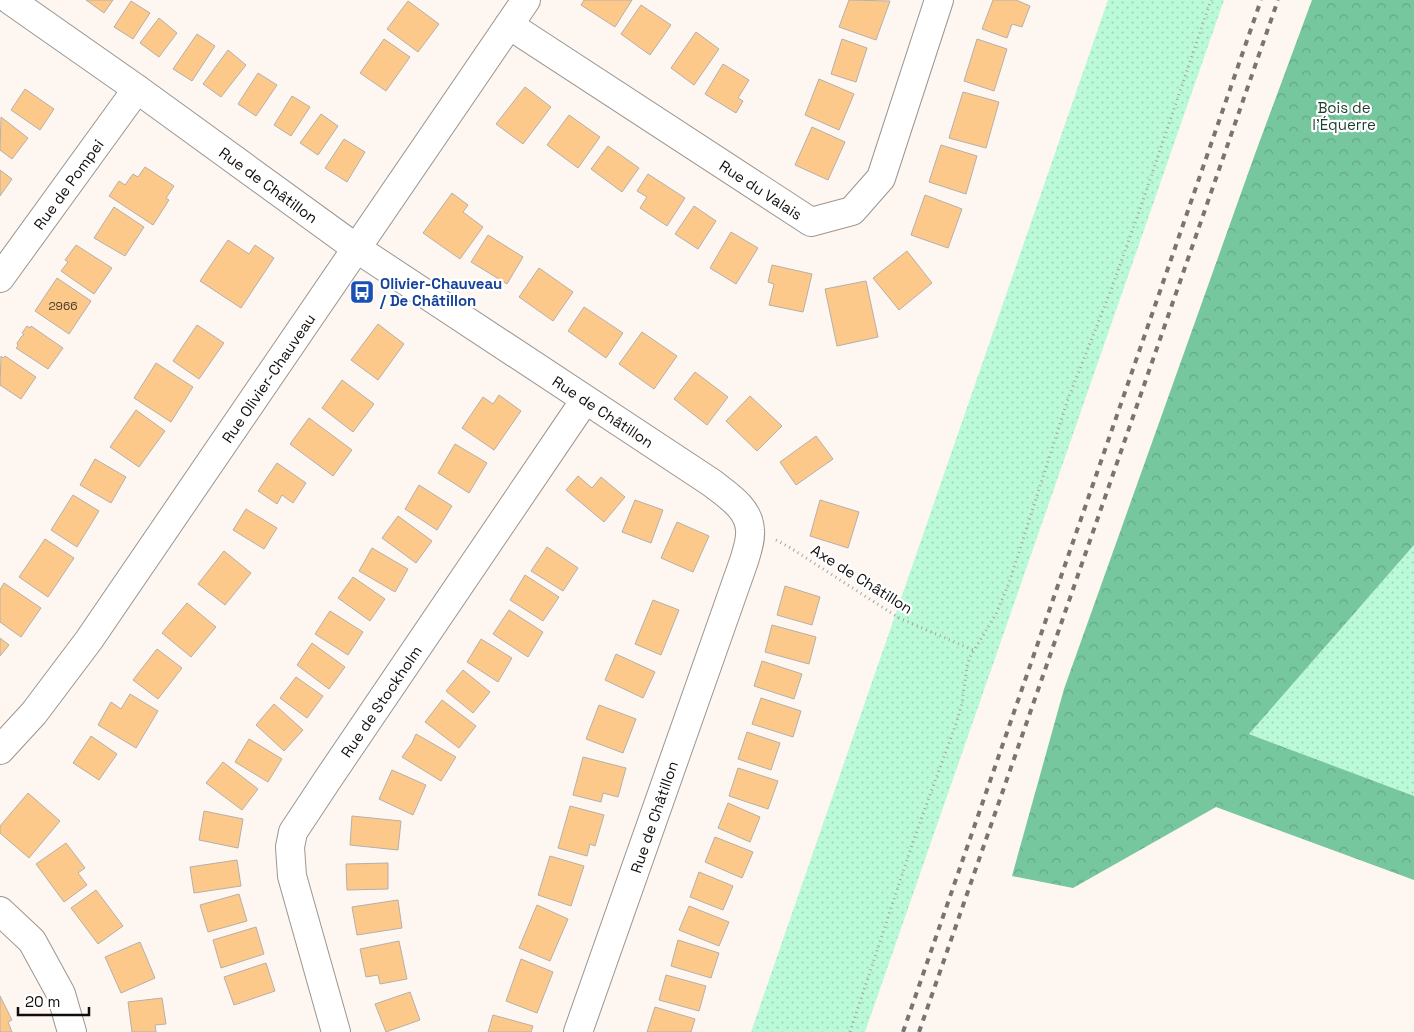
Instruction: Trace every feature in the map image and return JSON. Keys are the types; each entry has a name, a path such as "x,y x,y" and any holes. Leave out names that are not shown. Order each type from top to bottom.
{"street":[{"name":"Rue de Châtillon","path":"10,0 137,89 356,248 712,483 731,497 746,516 750,530 744,561 578,1032"},
{"name":"Rue Olivier-Chauveau","path":"0,750 34,713 89,640 526,0"},
{"name":"Rue du Valais","path":"509,25 811,222 852,211 881,178 939,0"},
{"name":"Rue de Pompei","path":"0,278 137,89"},
{"name":"Rue de Stockholm","path":"336,1032 292,876 290,847 293,832 585,400"},
{"path":"0,911 32,940 61,994 72,1032"}],"path":[{"path":"850,1032 914,839 957,721 962,703 967,666 974,650 993,619 1009,582 1068,399 1111,290 1211,0"},
{"name":"Axe de Châtillon","path":"773,538 899,618 974,650"}],"green space":[{"path":"1108,0 1224,0 865,1032 751,1032"},
{"name":"Bois de l'Équerre","path":"1312,0 1414,0 1414,545 1249,734 1414,796 1414,880 1216,807 1073,888 1012,876 1064,689"},
{"path":"1414,545 1414,796 1249,734"}],"building":[{"path":"86,0 113,0 104,13"},
{"path":"584,0 632,0 615,27 581,5"},
{"path":"849,0 890,1 876,40 839,27"},
{"path":"993,0 1016,0 1030,6 1022,27 1012,24 1007,38 982,29"},
{"path":"131,1 150,13 133,39 114,27"},
{"path":"408,1 439,24 418,52 387,29"},
{"path":"641,5 671,25 650,55 621,34"},
{"path":"159,18 177,33 159,57 140,43"},
{"path":"696,32 719,49 694,85 671,68"},
{"path":"197,34 215,46 192,81 173,69"},
{"path":"384,39 410,57 386,91 360,73"},
{"path":"842,39 867,48 856,82 831,74"},
{"path":"977,39 1007,49 994,91 964,81"},
{"path":"228,50 246,65 221,97 203,84"},
{"path":"723,64 749,80 738,98 743,101 736,113 705,94"},
{"path":"258,73 277,85 256,116 238,104"},
{"path":"819,79 854,94 839,130 805,115"},
{"path":"525,87 551,107 523,144 496,124"},
{"path":"25,89 54,109 40,130 11,110"},
{"path":"963,92 999,102 986,148 949,138"},
{"path":"292,96 310,107 291,136 274,125"},
{"path":"321,114 338,126 318,155 300,143"},
{"path":"569,115 600,137 578,168 547,145"},
{"path":"1,117 28,138 12,159 0,150"},
{"path":"812,127 845,142 828,180 795,165"},
{"path":"344,139 365,152 347,182 325,168"},
{"path":"941,145 977,156 966,194 929,182"},
{"path":"608,146 639,168 622,192 591,169"},
{"path":"145,167 174,186 166,198 169,200 153,225 109,196 119,181 125,185 133,174 138,177"},
{"path":"0,170 12,179 0,196"},
{"path":"648,174 685,198 667,226 640,208 647,197 637,191"},
{"path":"452,193 468,205 463,212 483,227 460,259 423,233"},
{"path":"925,195 962,209 948,248 911,235"},
{"path":"694,206 716,221 698,249 675,234"},
{"path":"114,207 144,227 125,256 94,238"},
{"path":"731,232 758,248 736,284 710,268"},
{"path":"488,235 523,257 507,284 471,262"},
{"path":"228,240 249,254 255,245 274,258 241,308 200,281"},
{"path":"76,245 112,268 94,294 61,271 68,262 65,260"},
{"path":"907,251 932,283 899,310 873,278"},
{"path":"772,265 812,274 803,312 769,305 774,284 768,282"},
{"path":"539,268 573,292 553,321 519,297"},
{"path":"57,278 91,301 69,334 35,311"},
{"path":"866,281 878,337 837,346 825,289"},
{"path":"584,307 623,333 606,358 568,331"},
{"path":"378,324 404,344 378,380 351,360"},
{"path":"197,325 224,343 199,379 173,361"},
{"path":"27,326 30,328 31,326 63,348 48,369 16,348"},
{"path":"642,332 677,356 654,389 619,364"},
{"path":"1,356 3,358 5,356 36,377 21,399 0,385"},
{"path":"156,363 193,387 171,422 134,398"},
{"path":"695,372 728,397 707,425 674,399"},
{"path":"342,380 374,404 353,432 322,408"},
{"path":"499,395 521,411 494,450 462,428 483,397 493,404"},
{"path":"750,396 782,426 757,451 726,421"},
{"path":"136,410 165,431 139,467 110,447"},
{"path":"309,418 352,450 333,476 290,444"},
{"path":"816,436 833,459 796,485 780,462"},
{"path":"455,444 487,463 469,493 438,473"},
{"path":"95,459 126,477 111,503 80,485"},
{"path":"277,463 306,483 293,503 282,495 277,504 258,491"},
{"path":"578,476 592,488 601,477 625,497 604,522 566,490"},
{"path":"419,485 452,506 437,530 405,509"},
{"path":"73,495 99,511 77,547 51,530"},
{"path":"635,500 663,510 651,543 622,532"},
{"path":"820,500 859,512 848,548 810,536"},
{"path":"246,509 277,528 264,549 233,530"},
{"path":"398,516 432,541 416,563 382,538"},
{"path":"677,522 709,536 693,572 661,558"},
{"path":"45,539 74,558 48,597 19,577"},
{"path":"547,547 578,568 563,591 531,571"},
{"path":"372,548 408,569 395,592 359,571"},
{"path":"224,551 251,573 225,605 198,584"},
{"path":"525,575 559,597 543,621 510,600"},
{"path":"353,577 385,599 370,621 338,598"},
{"path":"4,583 41,608 21,637 0,622 0,590"},
{"path":"785,586 820,597 812,625 777,615"},
{"path":"653,600 679,610 661,655 635,644"},
{"path":"187,603 216,627 191,657 162,633"},
{"path":"509,610 543,632 528,657 493,634"},
{"path":"330,611 363,632 348,655 315,634"},
{"path":"772,625 816,637 809,664 765,652"},
{"path":"0,638 9,645 0,656"},
{"path":"481,639 512,658 498,682 467,662"},
{"path":"312,643 345,667 329,689 297,665"},
{"path":"157,649 182,668 158,699 133,680"},
{"path":"616,654 655,672 643,698 605,680"},
{"path":"762,661 802,674 794,699 754,686"},
{"path":"463,670 490,692 473,713 446,691"},
{"path":"296,677 323,696 307,718 280,698"},
{"path":"130,694 158,711 136,748 98,725 111,702 121,709"},
{"path":"761,698 801,711 793,737 752,724"},
{"path":"442,700 476,726 459,748 425,722"},
{"path":"274,704 303,730 284,751 256,725"},
{"path":"599,705 636,719 623,753 586,739"},
{"path":"747,732 780,743 771,770 738,759"},
{"path":"416,734 456,757 441,781 402,757"},
{"path":"91,736 117,754 99,780 73,763"},
{"path":"249,739 282,759 268,782 235,762"},
{"path":"583,757 626,768 618,797 603,793 601,802 573,795"},
{"path":"223,762 258,789 242,810 206,783"},
{"path":"738,768 778,781 768,809 729,796"},
{"path":"392,770 426,785 413,815 379,799"},
{"path":"28,793 60,821 29,858 0,833 0,826"},
{"path":"728,803 760,817 750,842 718,828"},
{"path":"570,806 604,815 595,846 590,844 587,856 558,848"},
{"path":"204,811 243,819 238,848 199,840"},
{"path":"352,816 401,821 398,850 350,845"},
{"path":"715,837 753,852 742,878 705,862"},
{"path":"66,843 85,868 78,873 87,885 64,902 36,864"},
{"path":"550,856 584,866 571,906 538,895"},
{"path":"237,860 241,886 194,893 190,867"},
{"path":"388,863 388,889 347,890 346,864"},
{"path":"699,872 733,886 723,910 690,897"},
{"path":"96,890 123,926 98,944 71,908"},
{"path":"239,894 247,921 208,932 200,905"},
{"path":"398,900 402,928 357,935 352,907"},
{"path":"537,905 568,919 550,961 519,948"},
{"path":"689,906 729,922 719,946 679,930"},
{"path":"256,927 264,954 221,968 213,940"},
{"path":"678,940 719,953 711,978 671,966"},
{"path":"399,941 407,979 380,984 378,975 366,977 360,949"},
{"path":"140,942 155,978 121,993 105,957"},
{"path":"521,959 553,972 537,1013 506,1001"},
{"path":"266,963 275,991 234,1005 224,977"},
{"path":"666,975 706,986 699,1011 659,1000"},
{"path":"410,992 420,1020 386,1032 375,1004"},
{"path":"0,996 12,1020 8,1022 12,1032 0,1032"},
{"path":"162,998 166,1024 155,1025 156,1032 132,1032 128,1002"},
{"path":"655,1007 695,1019 691,1032 647,1032"},
{"path":"493,1015 533,1026 531,1032 488,1032"}],"railway":[{"path":"903,1032 1261,0"},
{"path":"919,1032 1278,0"}],"place":[{"name":"Olivier-Chauveau / De Châtillon","path":"362,292"}]}
